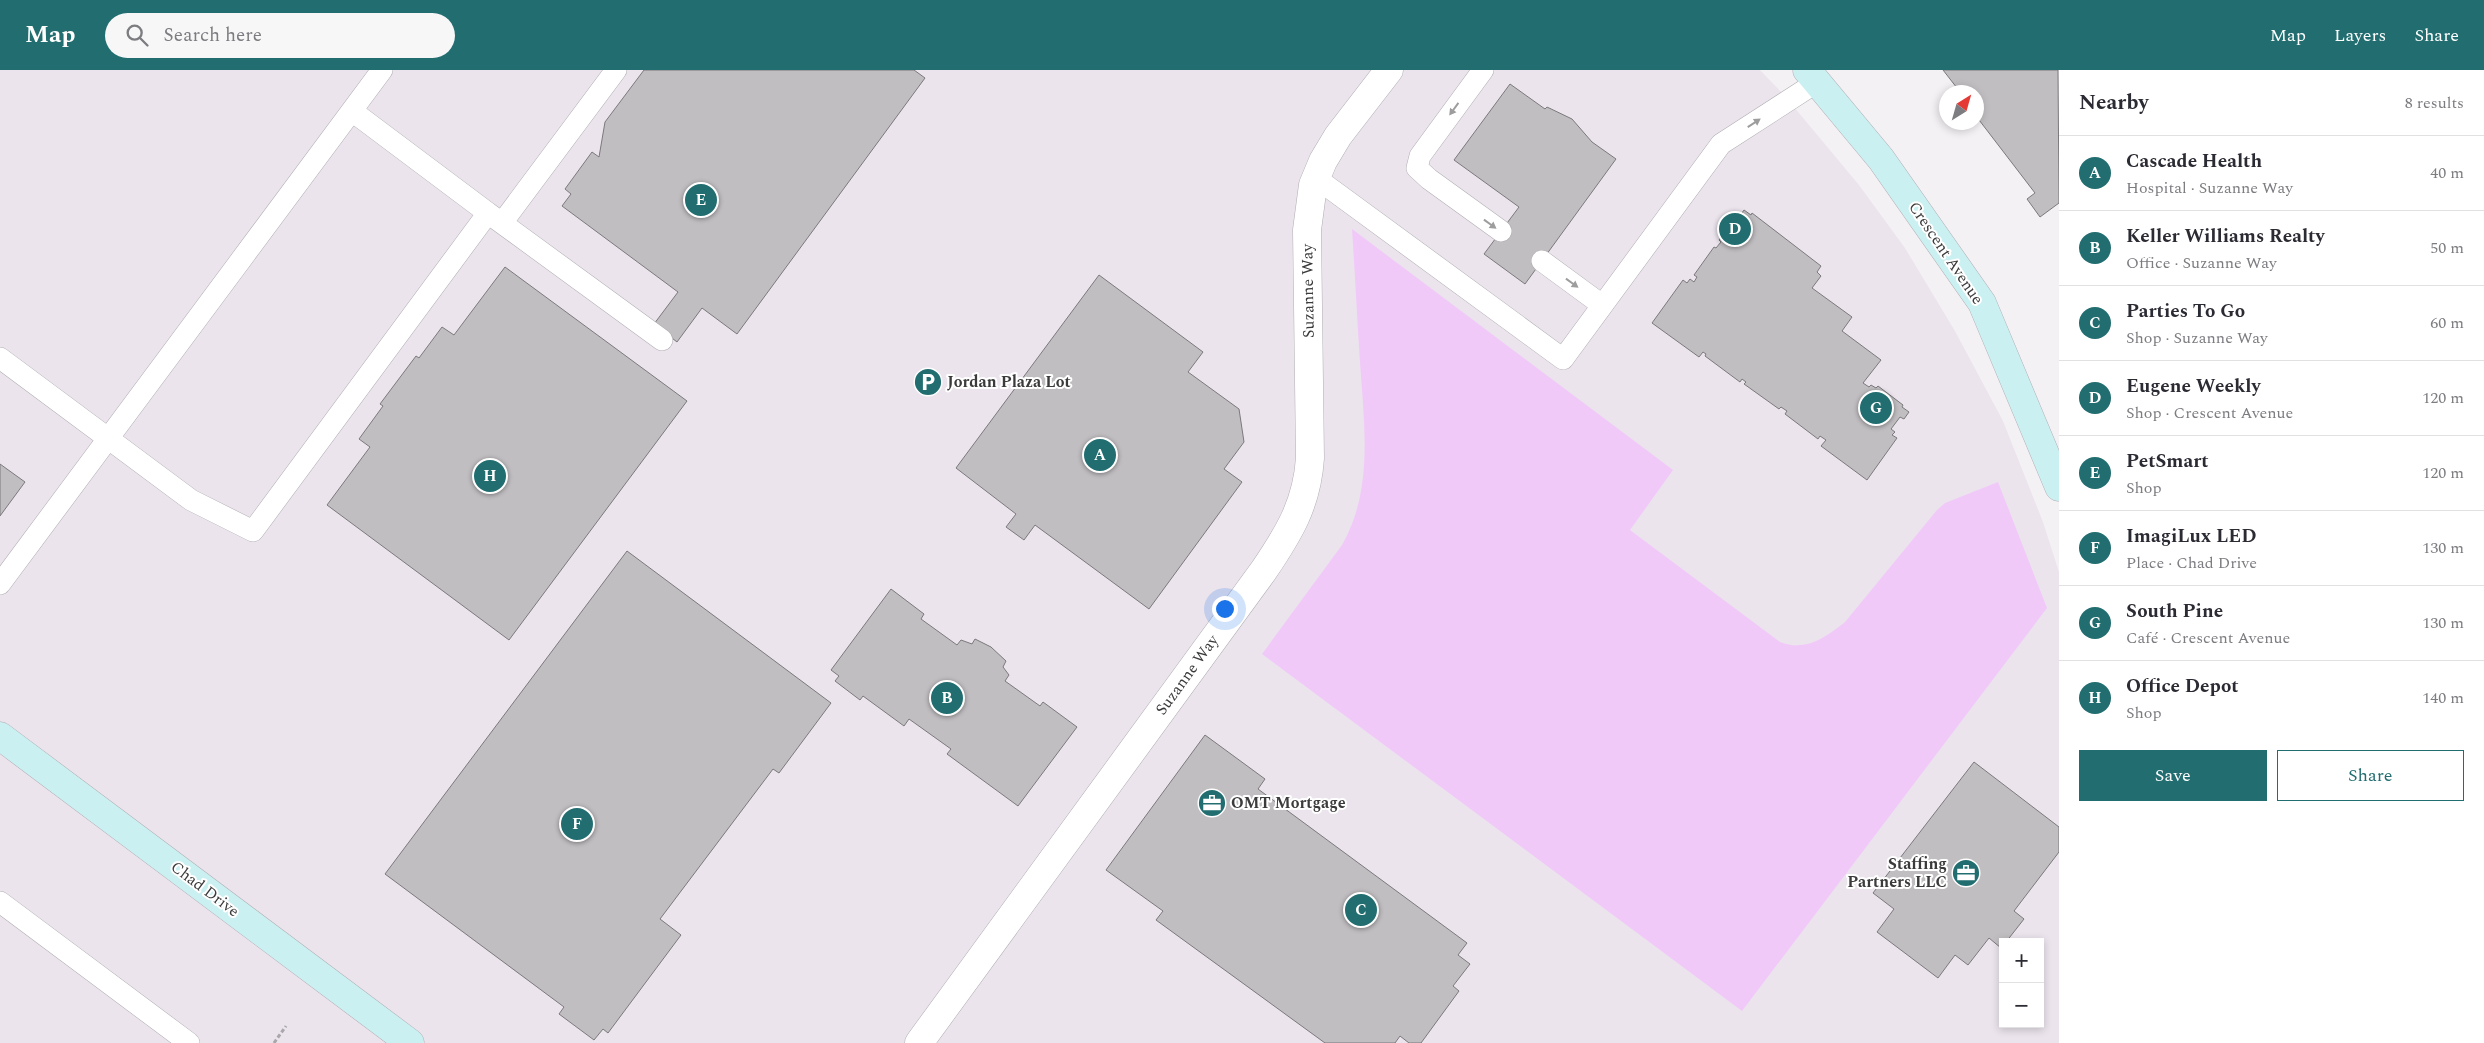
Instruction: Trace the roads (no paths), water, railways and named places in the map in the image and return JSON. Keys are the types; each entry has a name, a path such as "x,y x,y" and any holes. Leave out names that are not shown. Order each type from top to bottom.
{"street":[{"name":"Suzanne Way","path":"919,1043 1264,570 1285,539 1300,509 1308,484 1310,458 1306,230 1313,185 1323,161 1338,136 1389,70"},
{"name":"Crescent Avenue","path":"1812,76 1881,159 1982,303 2059,487"},
{"name":"Chad Drive","path":"0,736 410,1043"}],"lane":[{"path":"0,584 382,70"},
{"path":"0,358 190,500 253,531 495,218 616,70"},
{"path":"1483,70 1420,156 1417,168 1429,179 1501,231"},
{"path":"1316,178 1563,359 1721,144 1812,76"},
{"path":"352,111 662,340"},
{"path":"1542,261 1602,306"},
{"path":"0,902 189,1043"}],"place":[{"name":"PetSmart","path":"701,200"},
{"name":"Eugene Weekly","path":"1735,229"},
{"name":"Jordan Plaza Lot","path":"928,382"},
{"name":"South Pine","path":"1876,408"},
{"name":"Cascade Health","path":"1100,455"},
{"name":"Office Depot","path":"490,476"},
{"name":"Keller Williams Realty","path":"947,698"},
{"name":"OMT Mortgage","path":"1212,803"},
{"name":"ImagiLux LED","path":"577,824"},
{"name":"Staffing Partners LLC","path":"1966,873"},
{"name":"Parties To Go","path":"1361,910"}]}
